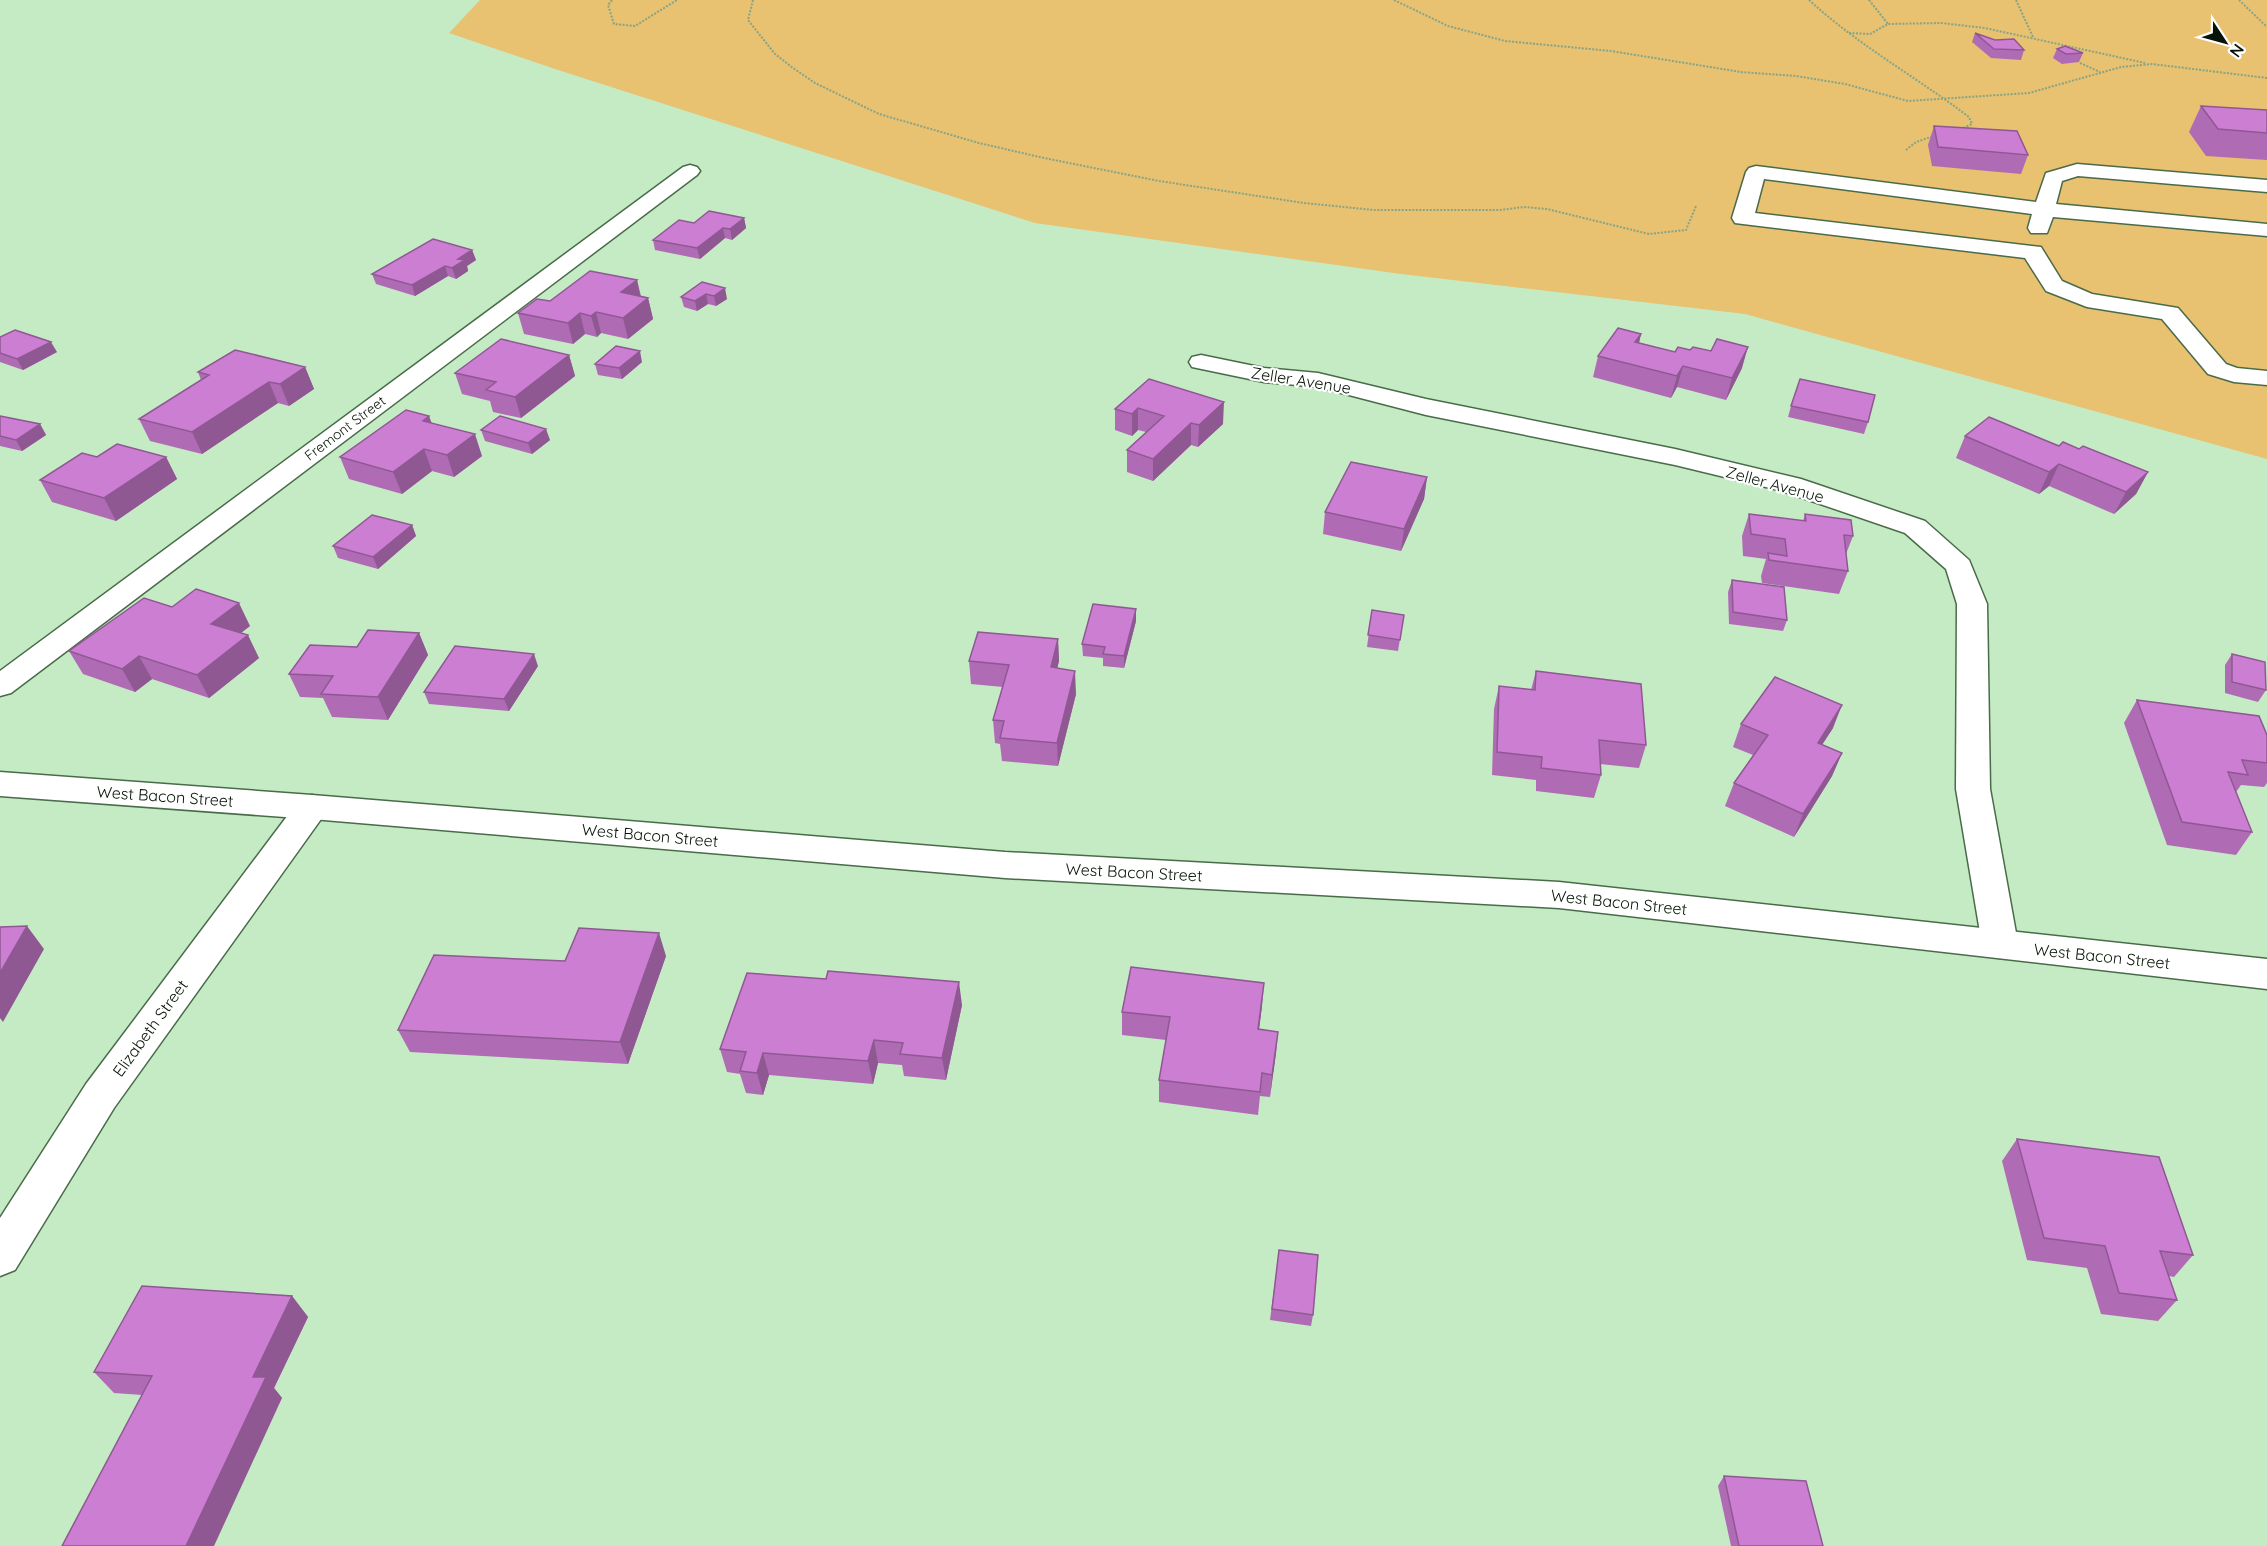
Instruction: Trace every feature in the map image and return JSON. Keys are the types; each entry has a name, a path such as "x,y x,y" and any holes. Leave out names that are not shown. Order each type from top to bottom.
{"street":[{"path":"2267,186 2078,170 2054,177 2043,209 2034,252 2054,286 2086,300 2170,313 2217,369 2234,375 2267,378"},
{"name":"Fremont Street","path":"0,686 690,171"},
{"path":"2034,252 1743,218 1756,172 2043,209 2267,230"},
{"name":"Zeller Avenue","path":"1201,362 1264,375 1318,380 1425,407 1486,417 1612,446 1676,457 1791,485 1915,527 1959,566 1972,604 1973,789 2000,944"},
{"name":"West Bacon Street","path":"0,784 312,807 1005,865 1559,895 2267,974"},
{"name":"Elizabeth Street","path":"0,1256 100,1096 312,807"}],"path":[{"path":"612,0 608,5 614,24 634,26 677,0"},
{"path":"753,0 747,20 775,54 815,83 879,114 979,143 1044,158 1234,194 1327,206 1405,211 1500,210 1524,207 1547,209 1649,234 1686,230 1698,202"},
{"path":"1394,0 1448,26 1505,41 1611,51 1741,72 1796,76 1845,84 1908,101 1945,101 2039,92 2100,72 2152,64"},
{"path":"1809,0 1882,59 1923,83 1969,117 1972,124 1959,130"},
{"path":"1869,0 1888,24"},
{"path":"2016,0 2033,37"},
{"path":"2239,0 2267,27"},
{"path":"1847,33 1872,35 1880,33 1888,24 1941,23 2033,37 2152,64 2267,78"},
{"path":"2080,63 2100,72"},
{"path":"1903,154 1916,142 1939,135"}],"shaded area":[{"path":"480,0 2267,0 2267,459 1745,314 1401,274 1035,223 449,33"}],"building":[{"path":"1975,33 1995,40 2014,39 2024,50 1994,49"},
{"path":"2065,46 2083,53 2066,54 2057,49"},
{"path":"2201,106 2267,110 2267,133 2218,129"},
{"path":"1934,126 2017,131 2028,155 1938,147"},
{"path":"709,211 744,218 730,229 723,228 697,248 653,240 679,220 694,223"},
{"path":"433,239 472,250 458,259 465,260 452,268 445,266 412,285 372,274"},
{"path":"590,271 637,280 621,292 648,298 623,318 596,312 591,316 580,313 568,323 518,313 537,299 550,301"},
{"path":"702,282 725,288 714,296 706,294 695,301 681,297"},
{"path":"1618,328 1641,334 1635,342 1675,352 1678,347 1690,350 1693,347 1711,351 1717,339 1748,347 1732,378 1683,366 1677,376 1598,356"},
{"path":"15,330 51,342 17,359 0,353 0,337"},
{"path":"501,339 569,355 515,397 486,390 496,382 455,373"},
{"path":"616,346 640,351 619,368 595,364"},
{"path":"235,350 305,367 280,384 269,382 192,432 139,419 209,375 198,372"},
{"path":"1149,379 1224,402 1199,425 1191,423 1153,459 1127,450 1164,416 1138,408 1132,414 1115,409"},
{"path":"1800,379 1875,395 1868,422 1791,406"},
{"path":"406,410 429,416 423,421 475,434 447,455 424,449 393,472 340,457"},
{"path":"0,416 40,424 16,440 0,436"},
{"path":"500,416 546,429 528,443 481,430"},
{"path":"1989,417 2059,446 2063,442 2079,449 2083,446 2148,472 2126,492 2059,464 2049,472 1965,436"},
{"path":"117,444 166,457 104,498 40,480 82,453 97,457"},
{"path":"1351,462 1427,477 1404,529 1325,512"},
{"path":"1749,514 1806,521 1805,514 1851,520 1853,536 1844,535 1848,571 1769,560 1768,553 1787,556 1785,539 1751,534"},
{"path":"372,515 412,525 373,557 333,546"},
{"path":"1732,580 1784,587 1787,620 1733,612"},
{"path":"196,589 239,603 211,624 248,635 197,675 139,656 122,669 69,651 144,598 172,607"},
{"path":"1093,604 1136,609 1124,656 1103,654 1105,647 1082,644"},
{"path":"1372,610 1404,615 1400,640 1368,635"},
{"path":"368,630 419,633 378,697 321,694 333,676 289,674 310,645 357,647"},
{"path":"978,632 1058,639 1051,667 1075,671 1057,743 1000,738 1004,721 993,720 1009,665 969,661"},
{"path":"455,646 534,654 504,699 424,692"},
{"path":"2232,654 2265,662 2266,690 2232,682"},
{"path":"1536,671 1641,684 1646,745 1599,740 1601,775 1541,768 1542,757 1497,752 1499,686 1535,690"},
{"path":"1775,677 1842,705 1818,743 1842,753 1803,814 1734,783 1768,735 1741,724"},
{"path":"2137,700 2259,716 2267,735 2267,763 2242,760 2248,775 2228,772 2252,832 2182,822"},
{"path":"27,926 0,973 0,927"},
{"path":"579,928 659,933 620,1042 398,1030 434,955 565,961"},
{"path":"1131,967 1264,983 1258,1029 1278,1032 1272,1075 1262,1073 1260,1092 1159,1080 1170,1017 1122,1012"},
{"path":"828,971 959,982 942,1058 900,1054 903,1043 874,1040 868,1061 763,1053 757,1073 740,1071 746,1052 720,1049 747,973 826,979"},
{"path":"2017,1139 2159,1157 2193,1255 2160,1251 2177,1300 2119,1293 2105,1246 2044,1238"},
{"path":"1279,1250 1318,1255 1313,1315 1272,1309"},
{"path":"142,1286 292,1296 253,1377 266,1377 186,1546 62,1546 152,1376 94,1372"},
{"path":"1724,1476 1806,1481 1823,1546 1739,1546"}]}
